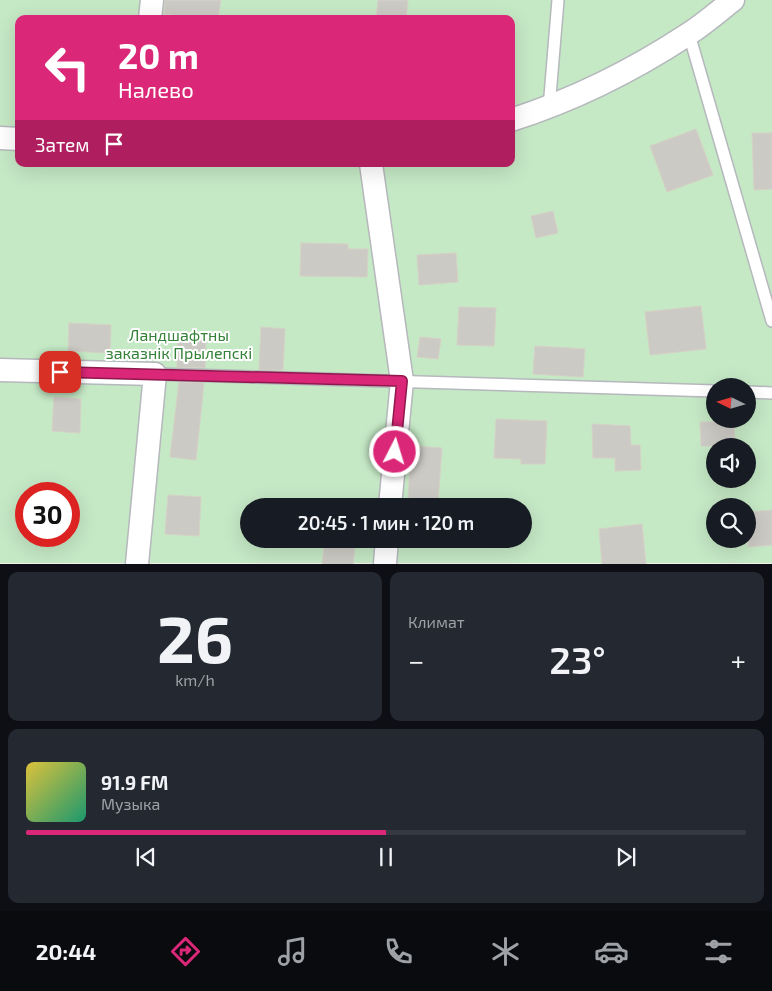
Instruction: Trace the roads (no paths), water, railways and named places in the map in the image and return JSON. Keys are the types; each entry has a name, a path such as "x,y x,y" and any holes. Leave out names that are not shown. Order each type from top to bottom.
{"street":[{"path":"150,15 152,0"},
{"path":"515,119 585,93 625,72 688,34 733,0"},
{"path":"0,138 15,139"},
{"path":"371,167 402,381 391,498"},
{"path":"0,370 155,374 137,564"},
{"path":"385,564 386,548"}],"lane":[{"path":"548,108 558,0"},
{"path":"688,34 772,321"},
{"path":"155,374 706,391"},
{"path":"756,392 772,392"}],"park label":[{"name":"Ландшафтны заказнік Прылепскі","path":"179,343"}]}
